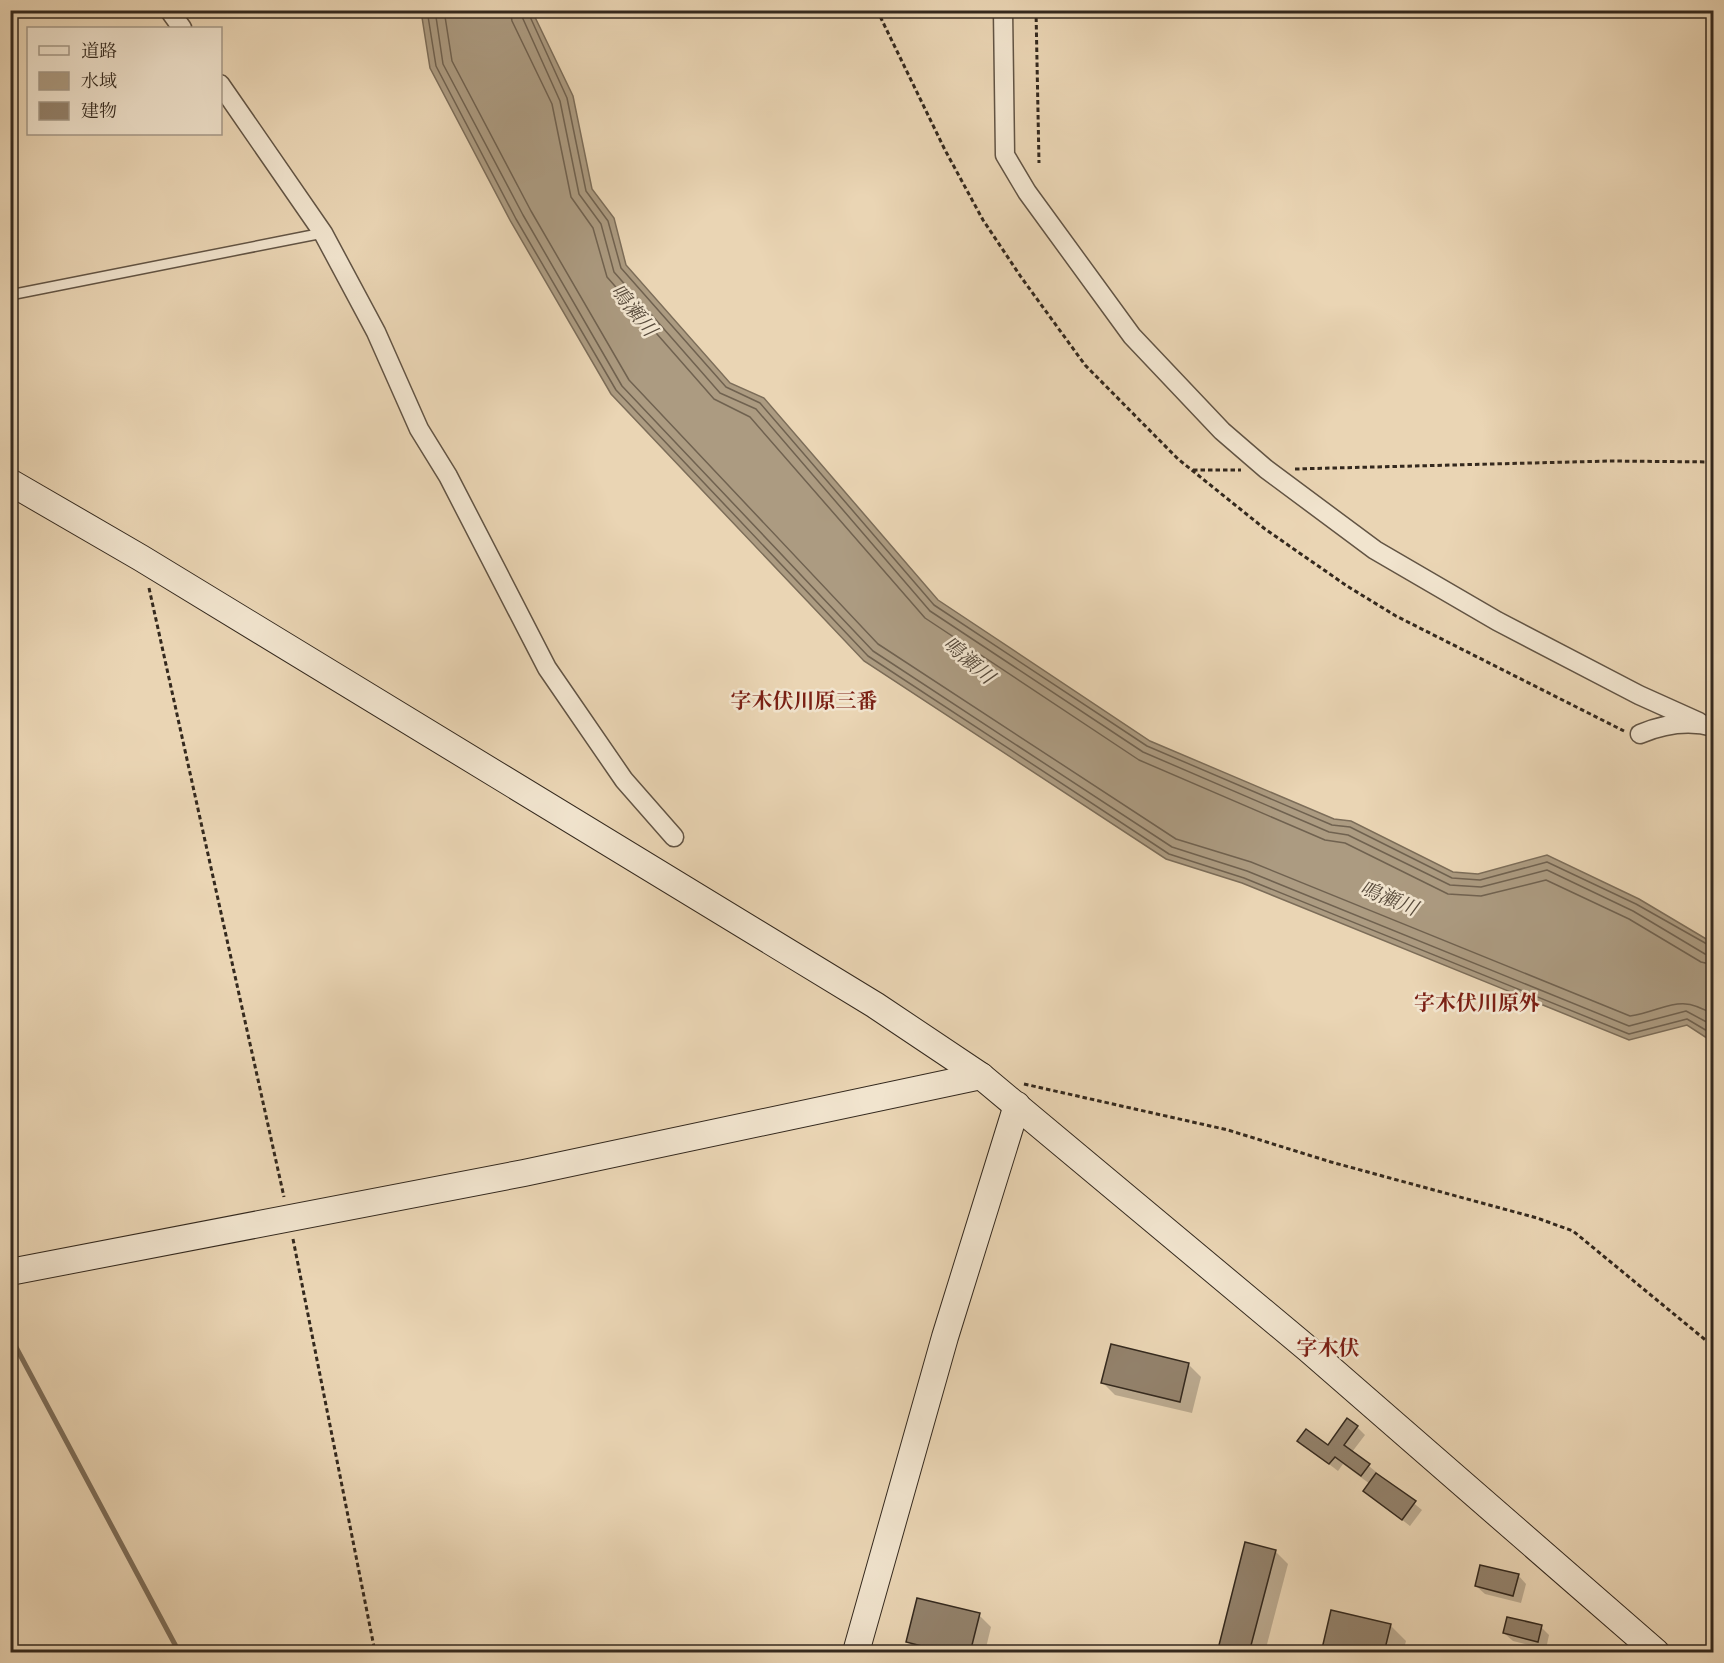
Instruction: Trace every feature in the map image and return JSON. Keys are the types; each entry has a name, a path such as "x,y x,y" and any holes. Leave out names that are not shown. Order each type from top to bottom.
{"street":[{"path":"169,10 181,27"},
{"path":"1003,10 1005,155 1027,192 1131,336 1222,431 1266,469 1385,556 1507,626 1639,695 1706,725"},
{"path":"222,87 322,233 376,332 419,429 448,476 547,668 624,780 674,837"},
{"path":"10,482 141,558 864,999 981,1076 1015,1094 1656,1653"},
{"path":"1640,734 1655,728 1706,725"},
{"path":"10,1272 524,1173 981,1076"},
{"path":"856,1653 1015,1094"}],"lane":[{"path":"10,295 322,233"}],"path":[{"path":"877,10 950,160 983,220 1021,277 1085,364 1191,470 1265,529 1347,586 1396,616 1621,730 1640,734"},
{"path":"1036,10 1039,163"},
{"path":"1191,470 1610,461 1713,462"},
{"path":"154,607 288,1217 375,1653"},
{"path":"1015,1094 1228,1130 1331,1162 1555,1224 1573,1231 1713,1347"}],"water":[{"name":"鳴瀬川","path":"421,11 532,11 573,96 592,189 614,218 626,265 730,383 764,398 938,600 1150,741 1334,819 1351,821 1453,872 1478,874 1547,855 1639,899 1713,943 1713,1042 1687,1025 1629,1040 1242,883 1166,859 864,661 611,394 511,222 430,68"}],"building":[{"path":"1111,1344 1189,1363 1180,1402 1101,1383"},
{"path":"1347,1418 1358,1426 1344,1445 1370,1464 1361,1476 1335,1457 1329,1464 1297,1441 1306,1429 1328,1445"},
{"path":"1376,1473 1416,1501 1402,1520 1363,1491"},
{"path":"1245,1542 1276,1550 1249,1653 1217,1653"},
{"path":"1480,1565 1519,1574 1513,1596 1475,1586"},
{"path":"917,1598 980,1613 970,1653 949,1653 906,1642"},
{"path":"1331,1610 1391,1624 1384,1653 1321,1653"},
{"path":"1507,1617 1542,1625 1538,1642 1503,1633"}],"waterway":[{"path":"10,1336 179,1652"}],"district":[{"name":"字木伏川原三番","path":"804,701"},
{"name":"字木伏川原外","path":"1477,1003"},
{"name":"字木伏","path":"1328,1348"}]}
